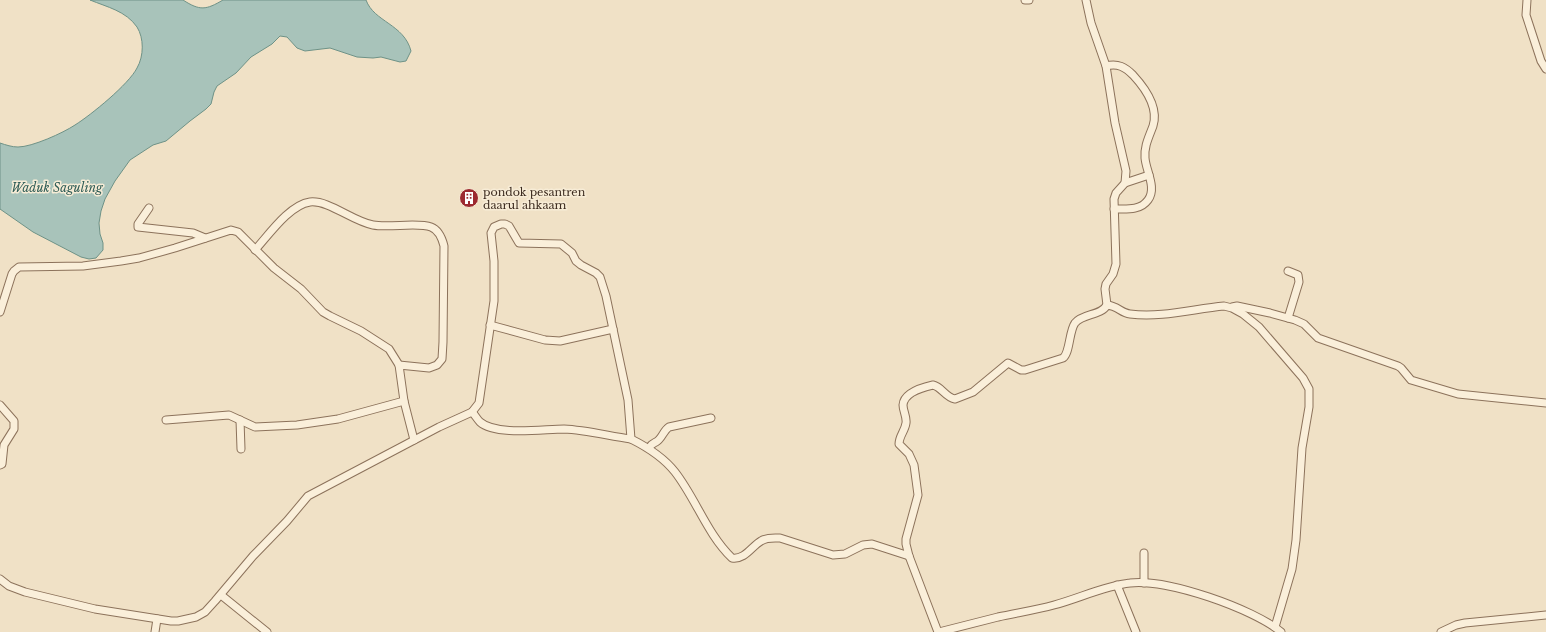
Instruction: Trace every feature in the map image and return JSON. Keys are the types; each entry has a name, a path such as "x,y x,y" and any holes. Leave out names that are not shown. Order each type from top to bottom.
{"street":[{"path":"1086,0 1091,23 1106,66 1115,123 1126,171 1125,182 1115,196 1116,264 1113,274 1106,284 1105,289 1107,305"},
{"path":"1527,0 1526,15 1541,60 1546,68"},
{"path":"1106,66 1112,64 1127,68 1144,87 1152,103 1154,119 1146,144 1145,159 1151,186 1151,193 1148,200 1139,207 1132,209 1114,209"},
{"path":"1125,182 1149,175"},
{"path":"255,250 282,219 294,209 309,202 320,203 357,220 372,224 387,226 423,225 438,232 444,246 442,359 437,365 429,368 400,365"},
{"path":"149,208 138,224 138,227 193,233 205,238"},
{"path":"0,579 10,586 25,592 95,610 178,621 196,618 205,612 253,556 308,496 414,440 472,412 479,403 494,301 491,233 494,227 501,224 509,226 519,243 563,245 572,253 576,261 581,266 598,274 602,280 628,400 631,438"},
{"path":"0,312 12,274 19,267 83,266 139,258 234,230 238,232 274,268 323,312 361,331 389,349 400,365 404,401 414,440"},
{"path":"1288,271 1298,275 1300,280 1288,318"},
{"path":"1107,305 1115,306 1126,313 1138,314 1165,314 1224,306 1232,308 1243,314 1259,327 1303,378 1309,389 1309,407 1302,448 1296,540 1292,569 1275,627"},
{"path":"1107,305 1100,311 1079,319 1076,322 1068,341 1067,354 1064,358 1025,370 1021,370 1008,363 973,392 955,399 948,396 937,386 933,385 910,394 904,400 903,406 907,422 899,444 909,454 914,465 918,496 906,539 906,544 909,556 938,632 997,617 1054,605 1104,588 1131,582 1159,584 1188,591 1260,618 1281,632"},
{"path":"1232,308 1237,306 1288,318 1304,324 1318,338 1398,366 1411,380 1458,394 1546,403"},
{"path":"490,325 545,340 560,341 613,329"},
{"path":"166,420 229,415 254,427 297,425 338,419 404,401"},
{"path":"0,405 14,421 14,429 5,442 3,460 2,464 0,465"},
{"path":"472,412 480,422 488,426 523,431 565,429 631,438 649,448 677,474 710,529 725,551 732,558 741,557 761,541 772,537 833,554 845,554 863,545 872,544 909,556"},
{"path":"649,448 669,427 711,418"},
{"path":"240,420 241,449"},
{"path":"1144,554 1144,583"},
{"path":"1117,585 1136,632"},
{"path":"221,595 266,632"},
{"path":"1441,632 1456,625 1465,623 1546,614"},
{"path":"155,632 157,619"}],"water":[{"name":"Waduk Saguling","path":"90,0 183,0 194,6 203,8 212,6 223,0 366,0 375,13 402,35 411,51 406,61 400,62 381,57 357,57 330,48 305,51 297,48 287,37 280,36 272,44 251,57 236,73 217,86 211,104 206,109 166,141 153,145 130,160 115,181 105,199 101,211 99,223 103,250 96,258 89,259 81,257 33,232 0,209 0,143 14,147 31,145 70,128 109,99 133,75 142,53 141,36 137,27 122,13"}],"place":[{"name":"pondok pesantren daarul ahkaam","path":"469,198"}]}
